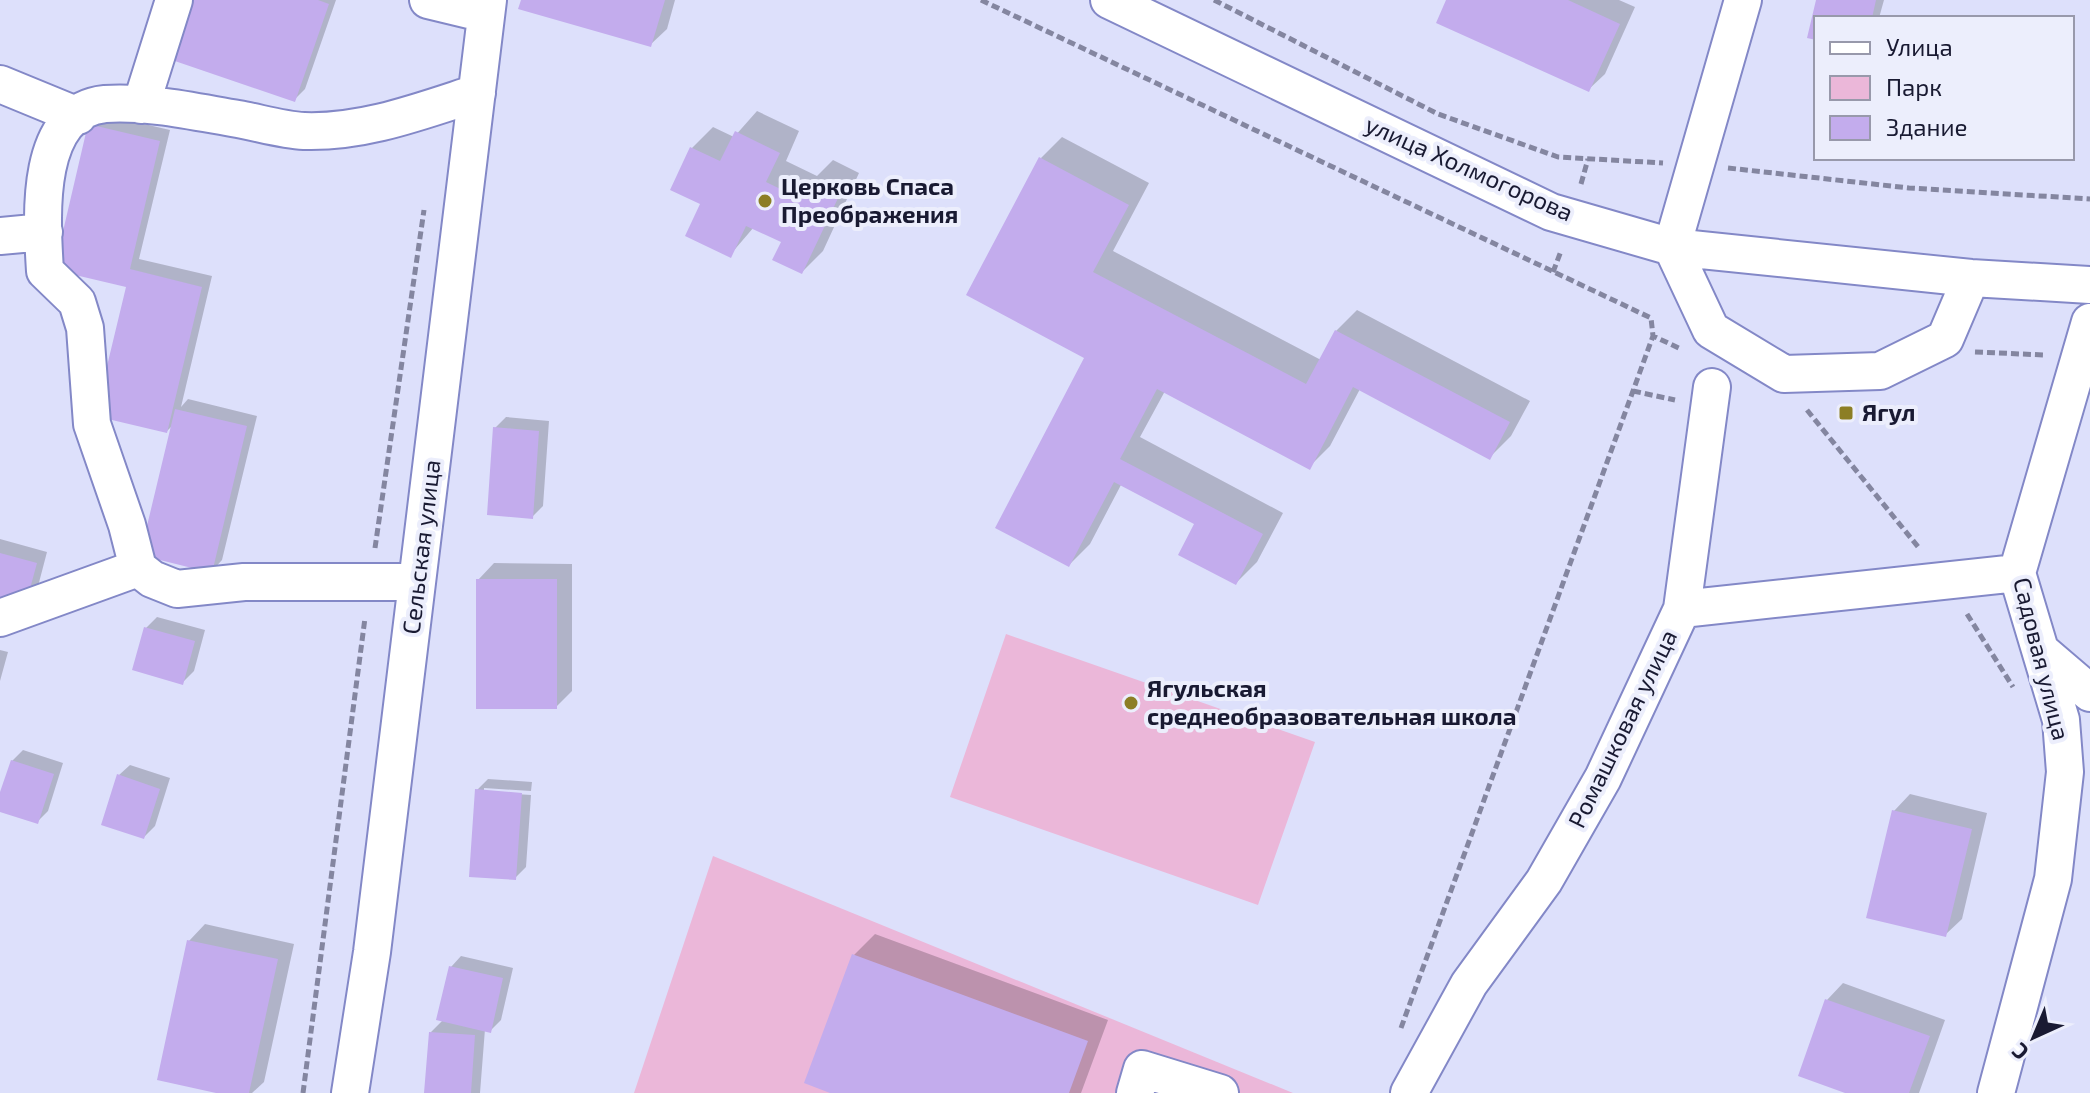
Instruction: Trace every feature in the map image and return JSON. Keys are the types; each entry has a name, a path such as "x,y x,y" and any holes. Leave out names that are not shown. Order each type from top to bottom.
{"street":[{"path":"141,105 174,0"},
{"path":"428,0 487,7"},
{"name":"улица Холмогорова","path":"1109,0 1551,212 1672,247 1971,278 2090,285"},
{"path":"1743,0 1672,247 1711,330 1784,374 1880,371 1945,339 1971,278"},
{"name":"Сельская улица","path":"350,1093 372,952 487,7"},
{"path":"0,84 78,116"},
{"path":"417,582 244,582 177,589 138,568 127,525 92,424 85,328 77,302 45,271 47,162 55,138 78,116 101,104 141,105 304,131 379,124 477,93"},
{"path":"0,236 44,232"},
{"name":"Садовая улица","path":"1996,1093 2053,879 2065,772 2061,720 2017,573 2090,322"},
{"path":"1682,609 1711,397"},
{"path":"0,618 138,568"},
{"name":"Ромашковая улица","path":"1409,1093 1469,984 1544,881 1603,778 1682,609 2017,573"},
{"path":"2042,652 2090,693"},
{"path":"1135,1093 1142,1069 1220,1093"}],"path":[{"path":"1214,0 1438,114 1558,157 1696,164 1909,188 2090,199"},
{"path":"1399,1033 1653,336"},
{"path":"1633,391 1711,397"}],"green space":[{"path":"1006,634 1315,742 1258,905 950,797"},
{"path":"713,856 1293,1093 634,1093"}],"building":[{"path":"190,0 318,0 329,4 295,102 169,59"},
{"path":"521,0 665,0 651,47 518,9"},
{"path":"1446,0 1568,0 1620,24 1589,92 1436,23"},
{"path":"1816,0 1876,0 1872,16 1814,16 1814,40 1807,38"},
{"path":"88,124 160,141 130,269 202,287 167,433 95,416 126,287 54,270"},
{"name":"Церковь Спаса Преображения","path":"735,131 780,153 766,182 801,199 810,180 840,194 802,274 772,260 781,242 746,226 731,258 685,236 700,204 670,190 690,147 720,161"},
{"path":"1039,157 1129,205 1093,272 1306,384 1335,330 1510,422 1490,460 1353,387 1310,470 1157,389 1120,459 1263,534 1236,585 1178,555 1194,524 1114,482 1069,567 995,528 1084,358 966,295"},
{"path":"175,409 247,426 212,573 140,555"},
{"path":"493,427 539,431 533,519 487,515"},
{"path":"0,553 37,563 25,607 0,600"},
{"path":"476,579 557,579 557,709 476,709"},
{"path":"144,627 195,641 183,685 132,670"},
{"path":"11,760 54,774 38,824 0,812 0,792"},
{"path":"117,774 160,789 144,839 101,825"},
{"path":"475,789 522,793 516,880 469,877"},
{"path":"1892,810 1972,829 1946,937 1866,918"},
{"path":"187,940 278,959 249,1093 216,1093 157,1080"},
{"path":"852,954 1088,1041 1069,1093 830,1093 804,1083"},
{"path":"449,966 503,978 491,1033 436,1020"},
{"path":"1825,999 1930,1036 1909,1093 1845,1093 1798,1076"},
{"path":"429,1032 475,1035 471,1093 424,1093"}],"place":[{"name":"Церковь Спаса Преображения","path":"765,201"},
{"name":"Ягул","path":"1846,413"},
{"name":"Ягульская среднеобразовательная школа","path":"1131,703"}]}
